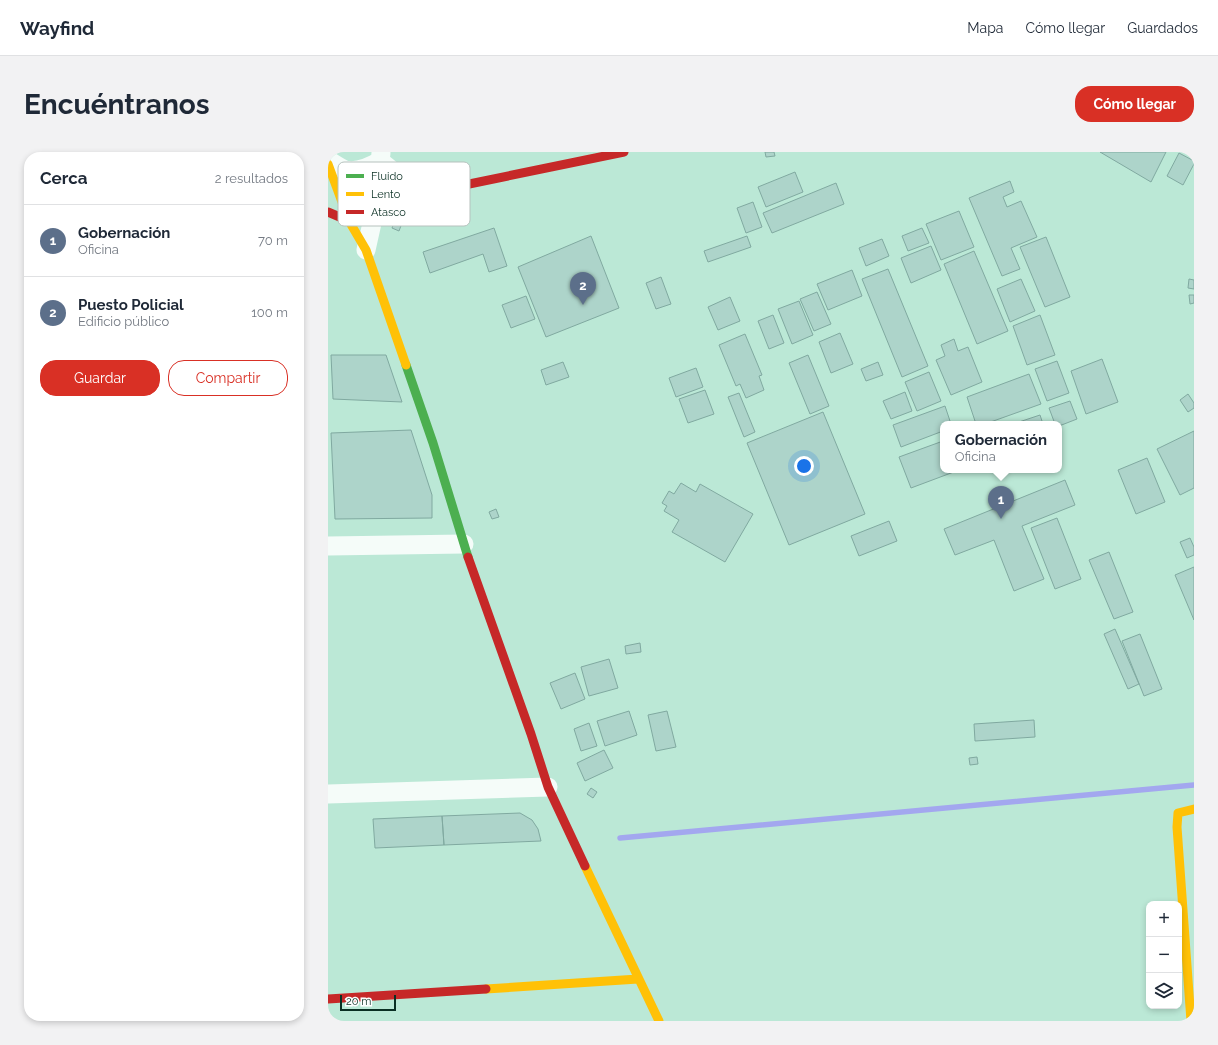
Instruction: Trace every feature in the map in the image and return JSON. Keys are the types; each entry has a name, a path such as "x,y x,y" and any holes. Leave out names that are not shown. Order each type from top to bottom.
{"street":[{"path":"470,183 591,155 624,152"},
{"path":"328,160 338,166"},
{"path":"328,164 338,191"},
{"path":"328,212 338,216"},
{"path":"352,226 366,250 433,443 464,544 531,734 548,787 638,980 659,1021"},
{"path":"366,250 371,226"},
{"path":"328,546 464,544"},
{"path":"328,794 548,787"},
{"path":"1191,1021 1177,827 1178,813 1194,809"},
{"path":"328,998 638,980"}],"building":[{"path":"765,152 774,152 775,156 766,157"},
{"path":"1100,152 1166,152 1151,182"},
{"path":"1179,153 1194,161 1194,164 1183,185 1167,176"},
{"path":"795,172 803,192 766,207 758,187"},
{"path":"1010,181 1014,192 1003,197 1007,207 1021,201 1037,237 1011,248 1020,269 1002,276 969,198"},
{"path":"836,183 844,204 772,233 763,213"},
{"path":"753,202 762,227 746,233 737,208"},
{"path":"959,211 974,247 941,260 926,224"},
{"path":"393,226 401,226 399,231 392,228"},
{"path":"494,228 507,266 489,272 483,254 430,273 423,252"},
{"path":"922,228 929,243 908,251 902,236"},
{"path":"591,236 619,308 546,337 518,267"},
{"path":"747,236 751,247 708,262 704,251"},
{"path":"1046,237 1070,297 1045,307 1020,247"},
{"path":"882,239 889,256 866,266 859,248"},
{"path":"931,246 941,270 911,283 901,258"},
{"path":"974,251 1008,331 977,344 944,264"},
{"path":"888,269 928,366 902,377 862,279"},
{"path":"852,270 862,296 828,310 817,284"},
{"path":"661,277 671,304 656,309 646,283"},
{"path":"1021,279 1035,311 1010,322 997,289"},
{"path":"1189,279 1194,280 1194,289 1188,288"},
{"path":"817,292 831,324 814,331 800,299"},
{"path":"1189,295 1194,295 1194,303 1190,304"},
{"path":"526,296 535,319 511,328 502,305"},
{"path":"730,297 740,321 718,330 708,307"},
{"path":"799,301 813,335 792,344 778,309"},
{"path":"773,315 784,343 769,349 758,321"},
{"path":"1040,315 1055,355 1027,365 1013,326"},
{"path":"840,333 853,364 831,373 819,342"},
{"path":"745,334 762,375 759,376 764,390 746,398 740,384 736,386 719,345"},
{"path":"954,339 958,351 968,347 982,382 951,395 936,360 945,356 941,345"},
{"path":"331,355 386,355 402,402 333,399"},
{"path":"808,355 829,406 810,414 789,363"},
{"path":"1102,359 1118,402 1086,414 1071,371"},
{"path":"1057,361 1069,393 1047,401 1035,369"},
{"path":"563,362 569,377 546,385 541,370"},
{"path":"878,362 883,375 866,381 861,369"},
{"path":"696,368 703,387 676,397 669,378"},
{"path":"929,372 941,401 917,411 905,382"},
{"path":"1029,374 1041,404 993,421 975,421 967,397"},
{"path":"705,390 714,414 688,423 679,399"},
{"path":"905,392 912,411 891,419 883,401"},
{"path":"739,393 755,432 744,437 728,397"},
{"path":"1188,394 1194,403 1194,408 1188,412 1180,400"},
{"path":"1070,401 1077,419 1062,425 1062,421 1054,421 1049,408"},
{"path":"945,406 950,421 940,421 940,432 901,447 893,425"},
{"path":"823,412 865,514 789,545 747,443"},
{"path":"1040,415 1042,421 1022,421"},
{"path":"411,430 432,495 432,518 335,519 331,433"},
{"path":"1194,431 1194,488 1180,495 1157,449"},
{"path":"940,442 940,473 951,473 911,488 899,457"},
{"path":"1147,458 1165,502 1136,514 1118,470"},
{"path":"1065,480 1075,505 1022,526 1044,579 1014,591 994,540 955,555 944,529"},
{"path":"681,483 696,492 700,484 753,514 725,562 672,532 679,520 664,511 667,506 662,503 669,491 674,494"},
{"path":"496,509 499,517 492,519 489,512"},
{"path":"1057,518 1081,579 1055,589 1031,528"},
{"path":"889,521 897,541 859,556 851,536"},
{"path":"1190,538 1194,547 1194,555 1187,558 1180,542"},
{"path":"1109,552 1133,612 1114,619 1089,560"},
{"path":"1194,567 1194,620 1175,575"},
{"path":"1115,629 1139,684 1128,689 1104,634"},
{"path":"1140,634 1162,689 1144,696 1122,641"},
{"path":"640,643 641,652 626,654 625,646"},
{"path":"609,659 618,688 589,696 581,667"},
{"path":"575,673 585,699 561,709 550,683"},
{"path":"629,711 637,735 605,746 597,721"},
{"path":"667,711 676,747 656,751 648,715"},
{"path":"1034,720 1035,737 975,741 974,724"},
{"path":"589,723 597,746 581,751 574,729"},
{"path":"604,750 613,768 585,781 577,763"},
{"path":"977,757 978,764 970,765 969,758"},
{"path":"591,788 597,792 593,798 587,794"},
{"path":"520,813 532,820 538,829 541,841 444,845 442,816"},
{"path":"442,816 444,845 375,848 373,819"}],"waterway":[{"path":"620,838 1194,785"}],"traffic: fast":[{"path":"406,365 433,443 468,557"}],"traffic: slow":[{"path":"328,164 338,191"},
{"path":"352,226 366,250 406,365"},
{"path":"1191,1021 1177,827 1178,813 1194,809"},
{"path":"585,866 659,1021"},
{"path":"486,989 638,979"}],"traffic: jam":[{"path":"470,184 624,152"},
{"path":"328,212 338,216"},
{"path":"468,557 531,734 548,787 585,866"},
{"path":"328,999 486,989"}],"place":[{"name":"Puesto Policial","path":"583,305"},
{"name":"Gobernación","path":"1001,519"}]}
